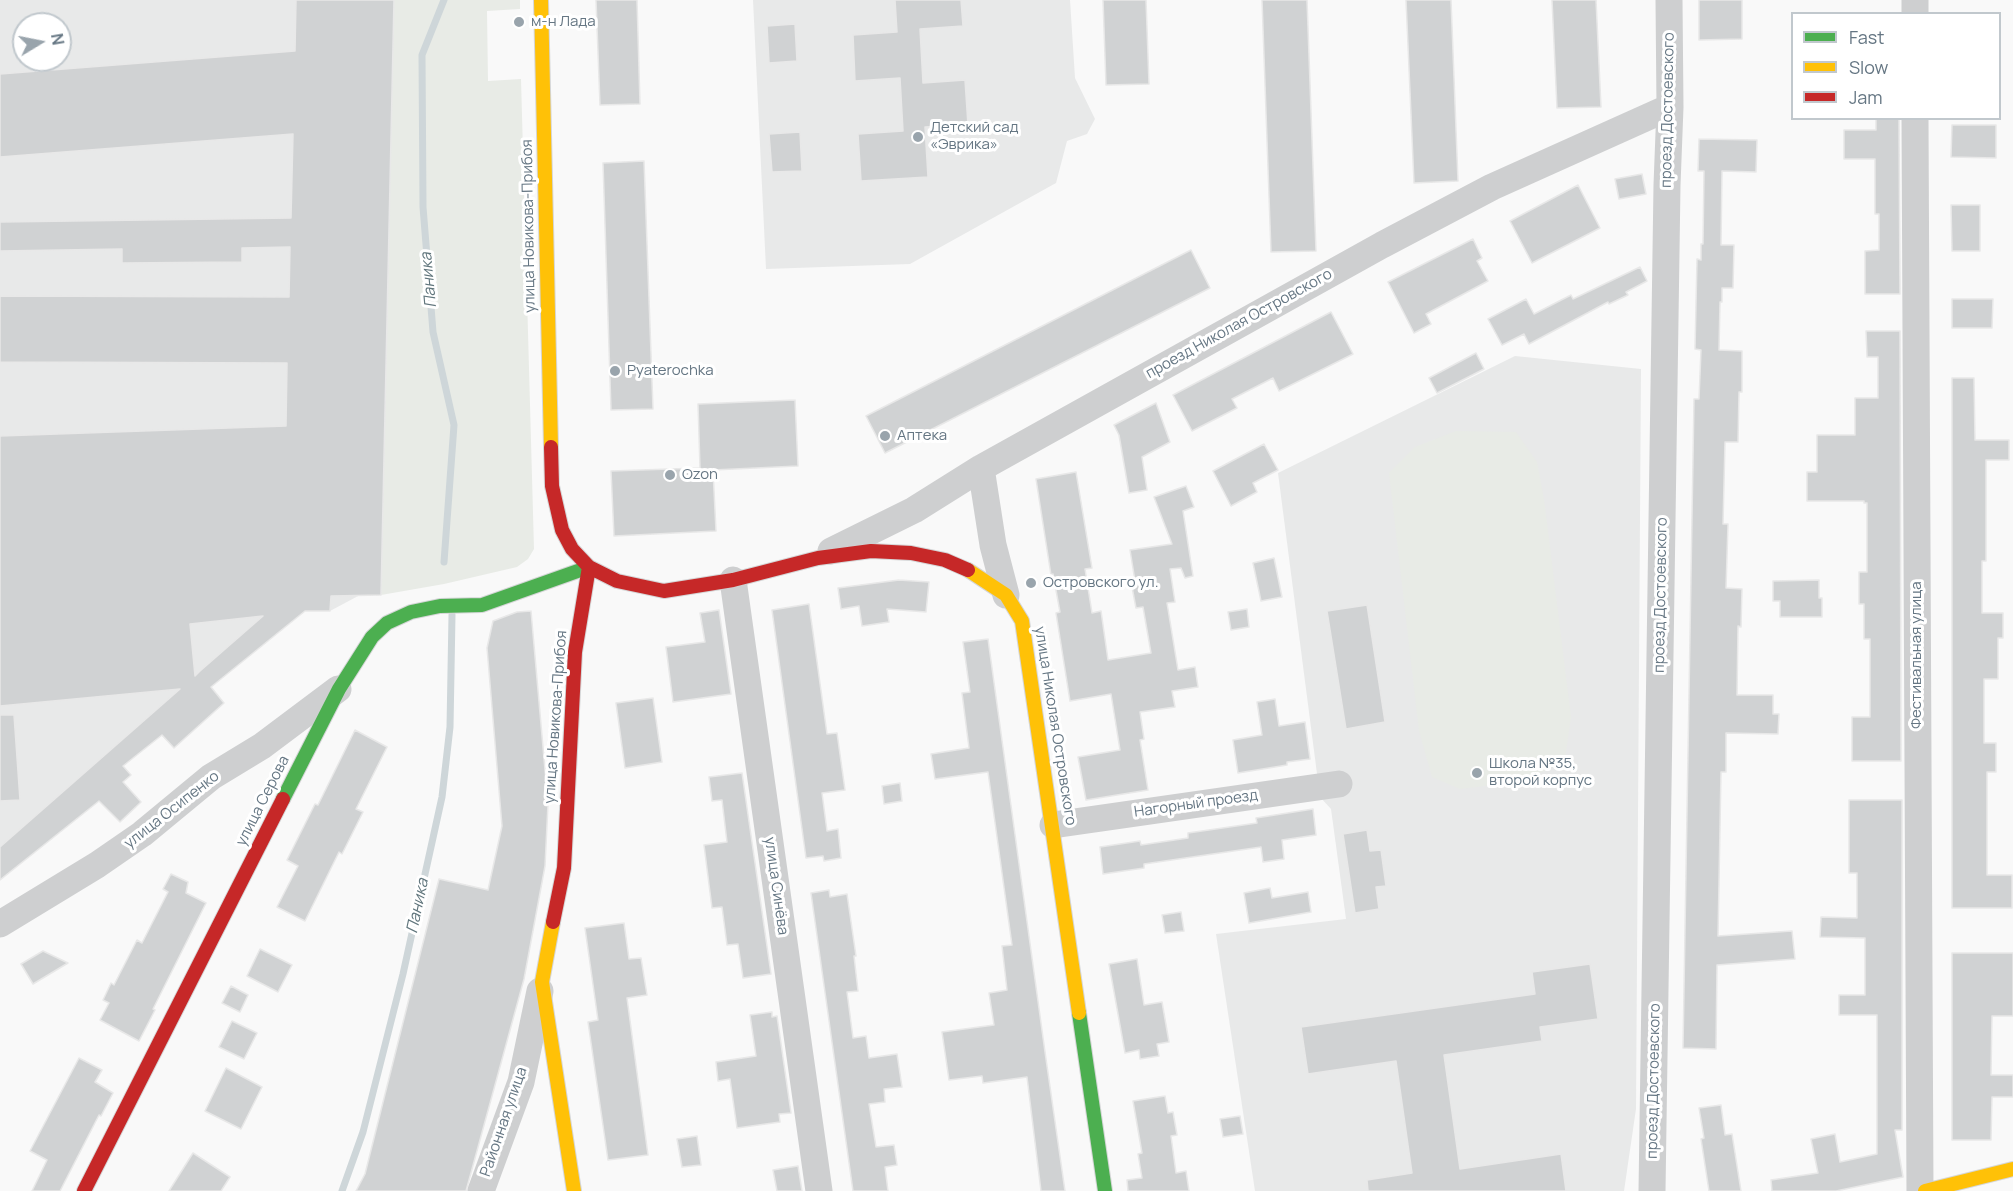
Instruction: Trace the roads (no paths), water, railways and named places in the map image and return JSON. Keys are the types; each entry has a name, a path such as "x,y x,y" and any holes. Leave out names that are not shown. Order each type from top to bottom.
{"street":[{"name":"улица Новикова-Прибоя","path":"541,0 552,486 562,530 572,549 589,567 574,652 564,868 542,982 574,1191"},
{"name":"проезд Достоевского","path":"1652,1191 1670,107 1669,0"},
{"name":"проезд Николая Островского","path":"818,558 914,510 981,468 1362,256 1482,192 1670,107"},
{"name":"Фестивальная улица","path":"1915,120 1920,1191"},
{"path":"981,468 993,545 1006,595"},
{"name":"улица Николая Островского","path":"589,567 617,581 663,591 733,580 818,558 871,550 911,553 945,560 976,574 1006,595 1022,621 1105,1191"},
{"name":"улица Серова","path":"84,1191 339,689 372,637 387,623 411,612 440,606 482,604 589,567"},
{"name":"улица Синёва","path":"733,580 819,1191"},
{"name":"улица Осипенко","path":"0,924 133,841 212,777 262,746 339,689"},
{"name":"Нагорный проезд","path":"1053,825 1339,784"},
{"name":"Районная улица","path":"481,1191 521,1082 542,982"},
{"path":"1925,1191 2013,1169"}],"waterway":[{"name":"Паника","path":"444,0 422,55 423,207 433,332 454,425 444,562"},
{"name":"Паника","path":"342,1191 363,1132 403,974 442,797 450,727 452,615"}],"place":[{"name":"м-н Лада","path":"519,22"},
{"name":"Детский сад «Эврика»","path":"918,137"},
{"name":"Pyaterochka","path":"615,371"},
{"name":"Аптека","path":"885,436"},
{"name":"Ozon","path":"670,475"},
{"name":"Островского ул.","path":"1031,583"},
{"name":"Школа №35, второй корпус","path":"1477,773"}]}
